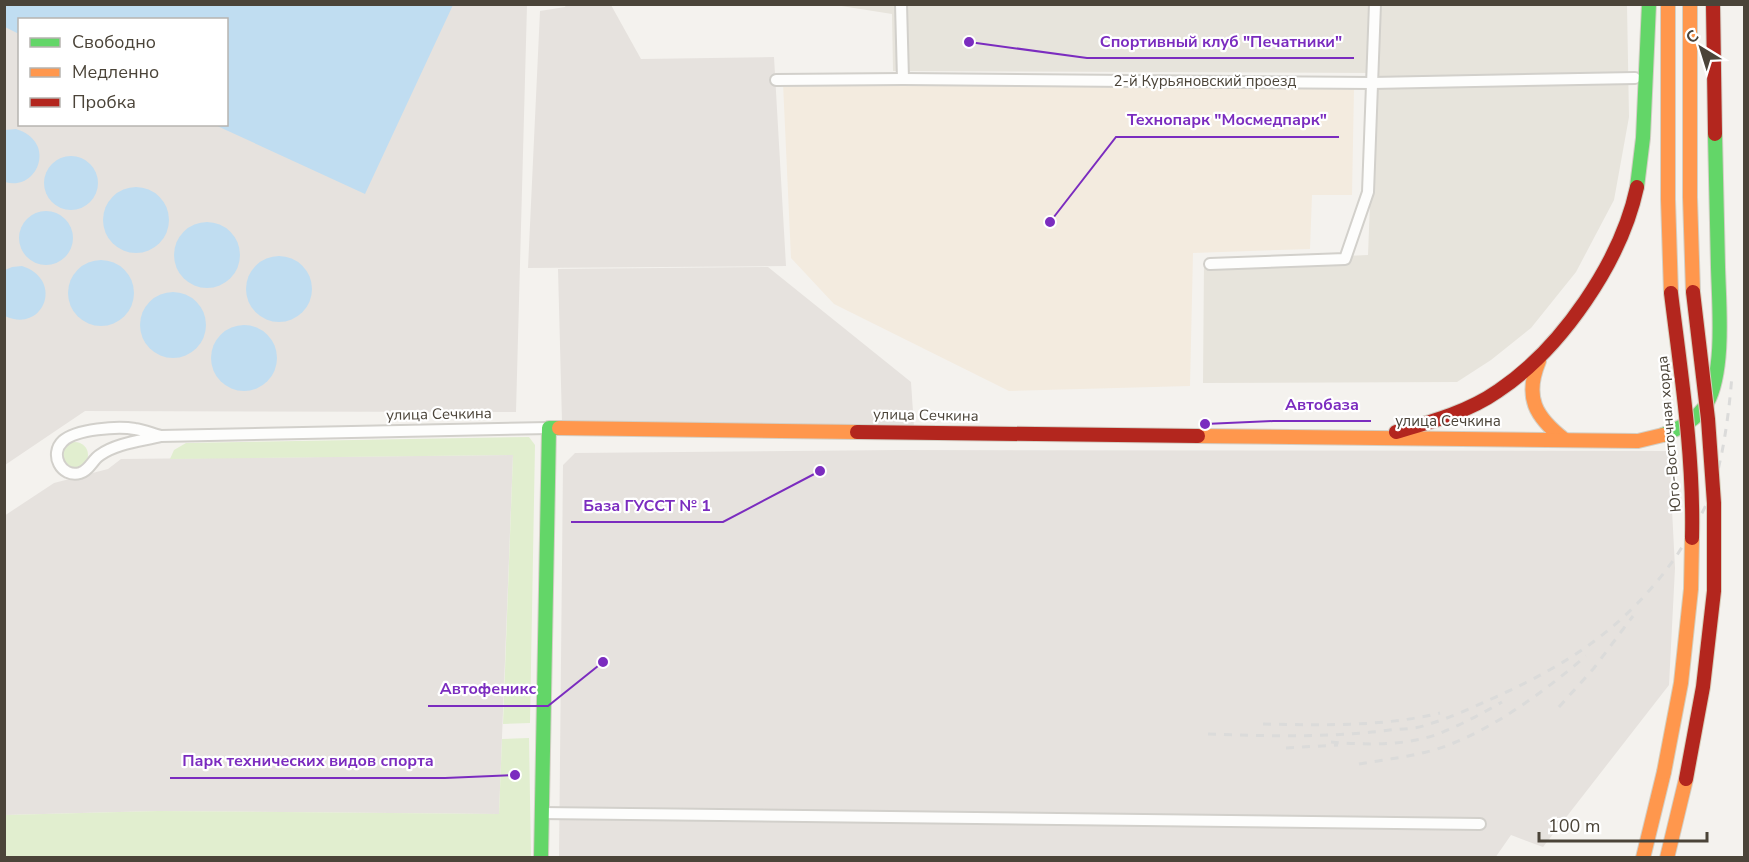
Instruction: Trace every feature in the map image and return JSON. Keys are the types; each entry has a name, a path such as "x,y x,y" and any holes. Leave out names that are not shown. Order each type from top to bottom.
{"street":[{"path":"901,4 903,79"},
{"path":"1210,264 1345,259 1368,192 1375,4"},
{"path":"1379,437 1461,410 1496,393 1540,358 1595,283 1624,232 1635,193 1642,146 1649,4"},
{"name":"Юго-Восточная хорда","path":"1643,858 1664,772 1681,683 1690,589 1693,503 1688,437 1671,294 1668,199 1668,4"},
{"path":"1667,858 1686,779 1703,687 1714,591 1714,503 1708,419 1693,292 1690,197 1690,4"},
{"name":"улица Сечкина","path":"161,436 135,429 108,428 90,431 72,436 62,442 58,447 57,458 59,464 68,472 80,473 86,471 100,454 116,447 161,436 549,428 1638,441 1663,436 1687,425 1700,414 1711,395 1718,367 1713,4"},
{"name":"2-й Курьяновский проезд","path":"776,80 1372,83 1635,78"},
{"path":"1540,358 1532,383 1531,394 1534,406 1549,427 1565,440"},
{"path":"541,858 549,428"},
{"path":"541,813 1480,824"}],"shaded area":[{"path":"5,5 527,5 516,412 85,411 5,465"},
{"path":"566,5 611,5 641,59 774,57 786,266 528,268 540,11"},
{"path":"835,5 1627,5 1629,117 1614,200 1576,272 1531,328 1491,360 1457,382 1203,383 1204,262 1368,255 1375,73 893,71 892,14"},
{"path":"783,83 1354,88 1352,195 1312,195 1310,249 1193,253 1190,386 1009,391 834,304 791,258"},
{"path":"768,267 911,382 914,427 562,422 558,269"},
{"path":"898,450 1669,451 1675,568 1669,685 1543,847 1511,835 1495,858 559,858 563,465 575,453"},
{"path":"513,455 499,814 158,811 5,815 4,516 54,483 108,469 121,459"}],"green space":[{"path":"529,437 535,445 530,723 503,724 513,455 170,459 174,450 186,443"},
{"path":"75,442 84,446 88,455 84,464 75,468 66,464 62,455 66,446"},
{"path":"529,738 531,857 5,857 5,815 158,811 499,814 502,739"}],"water":[{"path":"5,4 453,4 365,194 217,126 228,126 228,18 18,18 18,34 5,27"},
{"path":"16,129 29,135 36,144 39,154 38,164 34,173 26,180 16,183 5,182 5,130"},
{"path":"71,156 81,158 90,164 96,173 98,183 96,193 90,202 81,208 71,210 61,208 52,202 46,193 44,183 46,173 52,164 61,158"},
{"path":"136,187 149,190 159,197 166,207 169,220 166,233 159,243 149,250 136,253 123,250 113,243 106,233 103,220 106,207 113,197 123,190"},
{"path":"46,211 56,213 65,219 71,228 73,238 71,248 65,257 56,263 46,265 36,263 27,257 21,248 19,238 21,228 27,219 36,213"},
{"path":"207,222 220,225 230,232 237,242 240,255 237,268 230,278 220,285 207,288 194,285 184,278 177,268 174,255 177,242 184,232 194,225"},
{"path":"279,256 292,259 302,266 309,276 312,289 309,302 302,312 292,319 279,322 266,319 256,312 249,302 246,289 249,276 256,266 266,259"},
{"path":"101,260 114,263 124,270 131,280 134,293 131,306 124,316 114,323 101,326 88,323 78,316 71,306 68,293 71,280 78,270 88,263"},
{"path":"22,266 35,273 43,282 46,293 44,303 38,312 30,318 18,320 5,316 5,270"},
{"path":"173,292 186,295 196,302 203,312 206,325 203,338 196,348 186,355 173,358 160,355 150,348 143,338 140,325 143,312 150,302 160,295"},
{"path":"244,325 257,328 267,335 274,345 277,358 274,371 267,381 257,388 244,391 231,388 221,381 214,371 211,358 214,345 221,335 231,328"}],"railway":[{"path":"1208,734 1322,735 1417,727 1450,717 1518,687 1570,658 1594,641 1638,603 1677,555 1696,524 1705,508 1718,472 1727,423 1732,375"},
{"path":"1559,707 1594,668 1633,616"},
{"path":"1359,764 1425,752 1446,746 1483,729 1519,707 1586,656"},
{"path":"1331,742 1385,744 1426,738 1455,727 1502,702"},
{"path":"1263,724 1374,723 1440,713"},
{"path":"1286,748 1338,745"}],"traffic: fast":[{"path":"1637,187 1643,138 1649,4"},
{"path":"1663,435 1688,423 1703,409 1713,389 1716,373 1720,318 1715,134"},
{"path":"541,858 549,428 559,428"}],"traffic: slow":[{"path":"1668,4 1668,199 1671,293"},
{"path":"1690,4 1690,197 1693,292"},
{"path":"1539,361 1533,385 1535,405 1546,423 1565,440"},
{"path":"559,428 857,432"},
{"path":"1198,436 1638,441 1663,435"},
{"path":"1664,772 1681,683 1691,589 1692,538"},
{"path":"1643,858 1664,772"},
{"path":"1667,858 1686,779"}],"traffic: jam":[{"path":"1713,4 1715,134"},
{"path":"1396,432 1449,416 1474,405 1498,391 1544,352 1565,328 1603,273 1629,216 1637,187"},
{"path":"1686,779 1703,687 1714,591 1714,503 1708,419 1693,292"},
{"path":"1671,293 1689,446 1692,538"},
{"path":"857,432 1198,436"}],"place":[{"name":"Спортивный клуб \"Печатники\"","path":"969,42"},
{"name":"Технопарк \"Мосмедпарк\"","path":"1050,222"},
{"name":"Автобаза","path":"1205,424"},
{"name":"База ГУССТ № 1","path":"820,471"},
{"name":"Автофеникс","path":"603,662"},
{"name":"Парк технических видов спорта","path":"515,775"}]}
